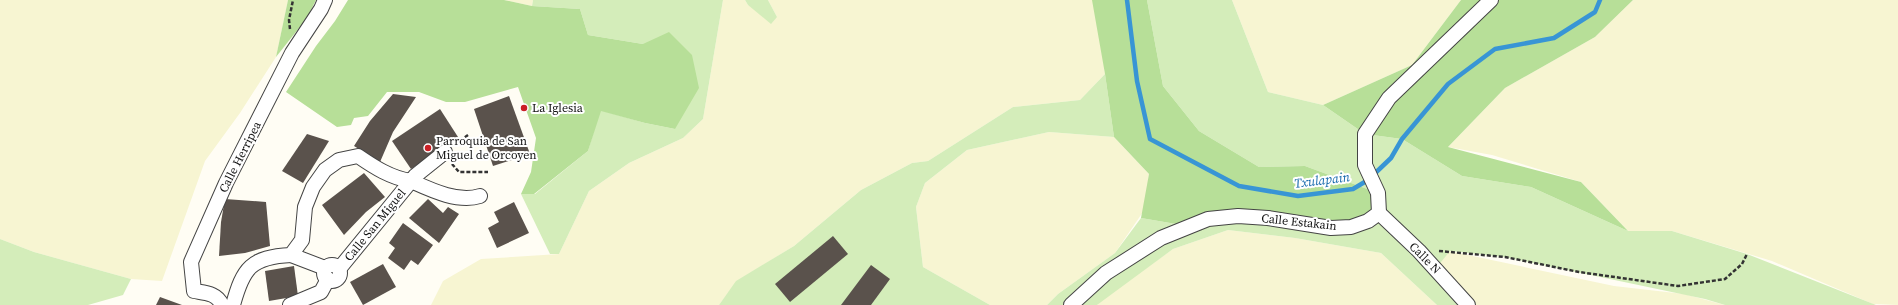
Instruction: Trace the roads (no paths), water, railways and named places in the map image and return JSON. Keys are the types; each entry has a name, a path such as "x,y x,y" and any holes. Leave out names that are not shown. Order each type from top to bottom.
{"street":[{"name":"Calle Herripea","path":"222,305 220,299 212,294 194,291 191,262 226,183 292,53 321,9 325,0"},
{"path":"1379,213 1378,193 1365,165 1365,134 1389,98 1491,0"},
{"name":"Calle San Miguel","path":"290,305 320,292 331,272 415,176 445,152"},
{"path":"291,255 302,240 305,207 313,187 325,170 339,160 358,156 381,171 402,180 411,181 426,188 462,198 480,196"},
{"name":"Calle N","path":"1379,213 1418,251 1468,305"},
{"name":"Calle Estakain","path":"1071,305 1106,273 1161,238 1208,219 1246,217 1331,228 1351,227 1368,221 1379,213"},
{"path":"233,305 239,284 253,263 276,256 291,255 331,272"}],"waterway":[{"name":"Txulapain","path":"1127,0 1137,81 1150,139 1239,186 1298,196 1353,189 1368,180 1391,158 1402,139 1448,84 1495,49 1554,38 1595,12 1600,0"}],"place":[{"name":"La Iglesia","path":"524,108"},
{"name":"Parroquia de San Miguel de Orcoyen","path":"428,148"}]}
